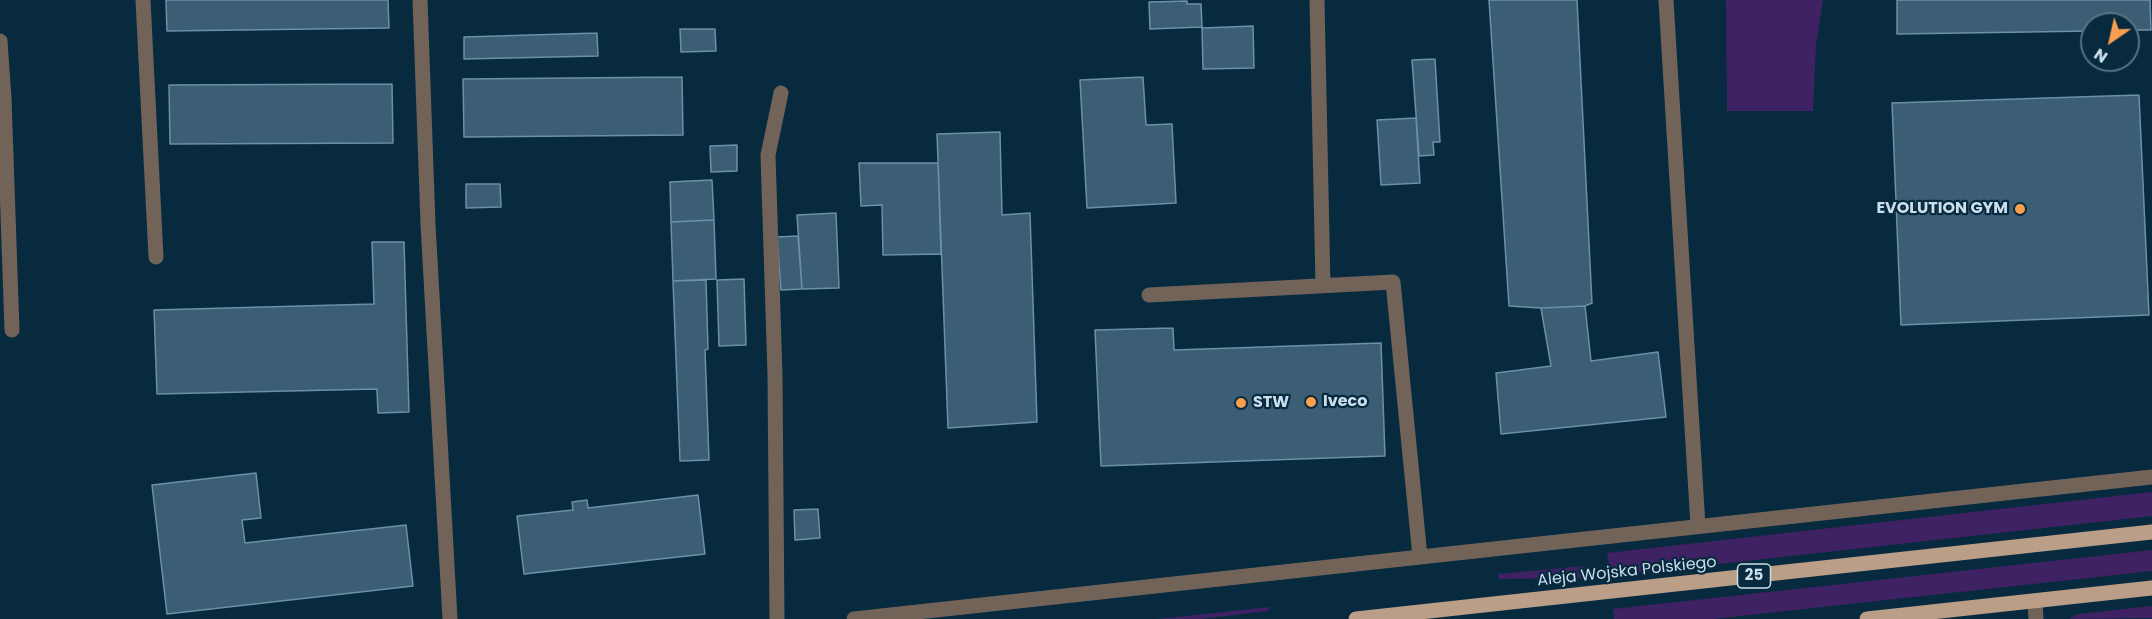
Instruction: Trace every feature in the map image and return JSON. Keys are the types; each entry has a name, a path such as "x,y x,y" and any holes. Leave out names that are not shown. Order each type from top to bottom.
{"main road":[{"name":"Aleja Wojska Polskiego","path":"1356,619 2152,532"},
{"path":"1867,619 2152,588"}],"street":[{"path":"143,0 156,257"},
{"path":"420,0 428,224 450,619"},
{"path":"1317,0 1323,285"},
{"path":"1666,0 1698,526"},
{"path":"0,41 12,330"},
{"path":"777,619 775,375 768,155 781,93"},
{"path":"1149,295 1393,282 1420,557"},
{"path":"854,619 2152,477"},
{"path":"2035,601 2036,619"}],"shaded area":[{"path":"1726,0 1823,0 1816,45 1813,111 1727,111"},
{"path":"2152,492 2152,516 1611,576 1607,553"},
{"path":"2152,550 2152,571 1713,619 1614,619 1613,609"},
{"path":"1583,566 1589,569 1590,578 1499,579 1498,574"},
{"path":"2152,606 2152,618 2069,619 2078,614"},
{"path":"1270,607 1268,611 1200,619 1157,619"}],"building":[{"path":"166,0 388,0 389,28 167,31"},
{"path":"1489,0 1577,0 1592,303 1585,306 1541,308 1509,306"},
{"path":"1897,0 2150,0 2151,30 2140,30 2140,12 2080,12 2080,31 1897,34"},
{"path":"1187,1 1187,4 1201,4 1202,27 1150,29 1149,2"},
{"path":"1253,26 1254,68 1203,69 1202,28"},
{"path":"680,29 715,29 716,51 681,52"},
{"path":"597,33 598,56 464,59 464,37"},
{"path":"1435,59 1440,142 1433,142 1434,155 1419,156 1412,60"},
{"path":"682,77 683,135 464,137 463,79"},
{"path":"1143,77 1146,125 1172,124 1176,203 1087,208 1080,80"},
{"path":"392,84 393,143 170,144 169,85"},
{"name":"EVOLUTION GYM","path":"2139,95 2149,315 1901,325 1892,103"},
{"path":"1416,118 1420,183 1381,185 1377,120"},
{"path":"1000,132 1002,215 1030,213 1037,422 948,428 937,134"},
{"path":"737,145 737,171 711,172 710,146"},
{"path":"859,163 938,163 941,254 883,255 882,205 861,206"},
{"path":"712,180 714,220 671,222 670,182"},
{"path":"466,184 500,184 501,207 466,208"},
{"path":"836,213 839,288 802,289 797,215"},
{"path":"714,220 716,279 673,281 671,222"},
{"path":"798,236 802,289 781,290 777,237"},
{"path":"372,242 404,242 409,412 378,413 377,389 157,394 154,310 374,304"},
{"path":"744,279 746,345 719,346 717,280"},
{"path":"706,280 708,349 705,350 709,460 680,461 673,281"},
{"path":"1585,306 1591,361 1658,352 1666,417 1501,434 1496,373 1551,366 1541,308"},
{"name":"STW","path":"1173,328 1174,350 1381,343 1385,456 1101,466 1095,330"},
{"path":"256,473 261,518 242,520 245,543 406,525 413,586 167,614 152,485"},
{"path":"698,495 705,554 524,574 517,516 573,510 572,502 587,500 588,508"},
{"path":"818,509 820,538 795,540 794,510"}],"place":[{"name":"EVOLUTION GYM","path":"2020,209"},
{"name":"Iveco","path":"1311,402"},
{"name":"STW","path":"1241,403"}]}
